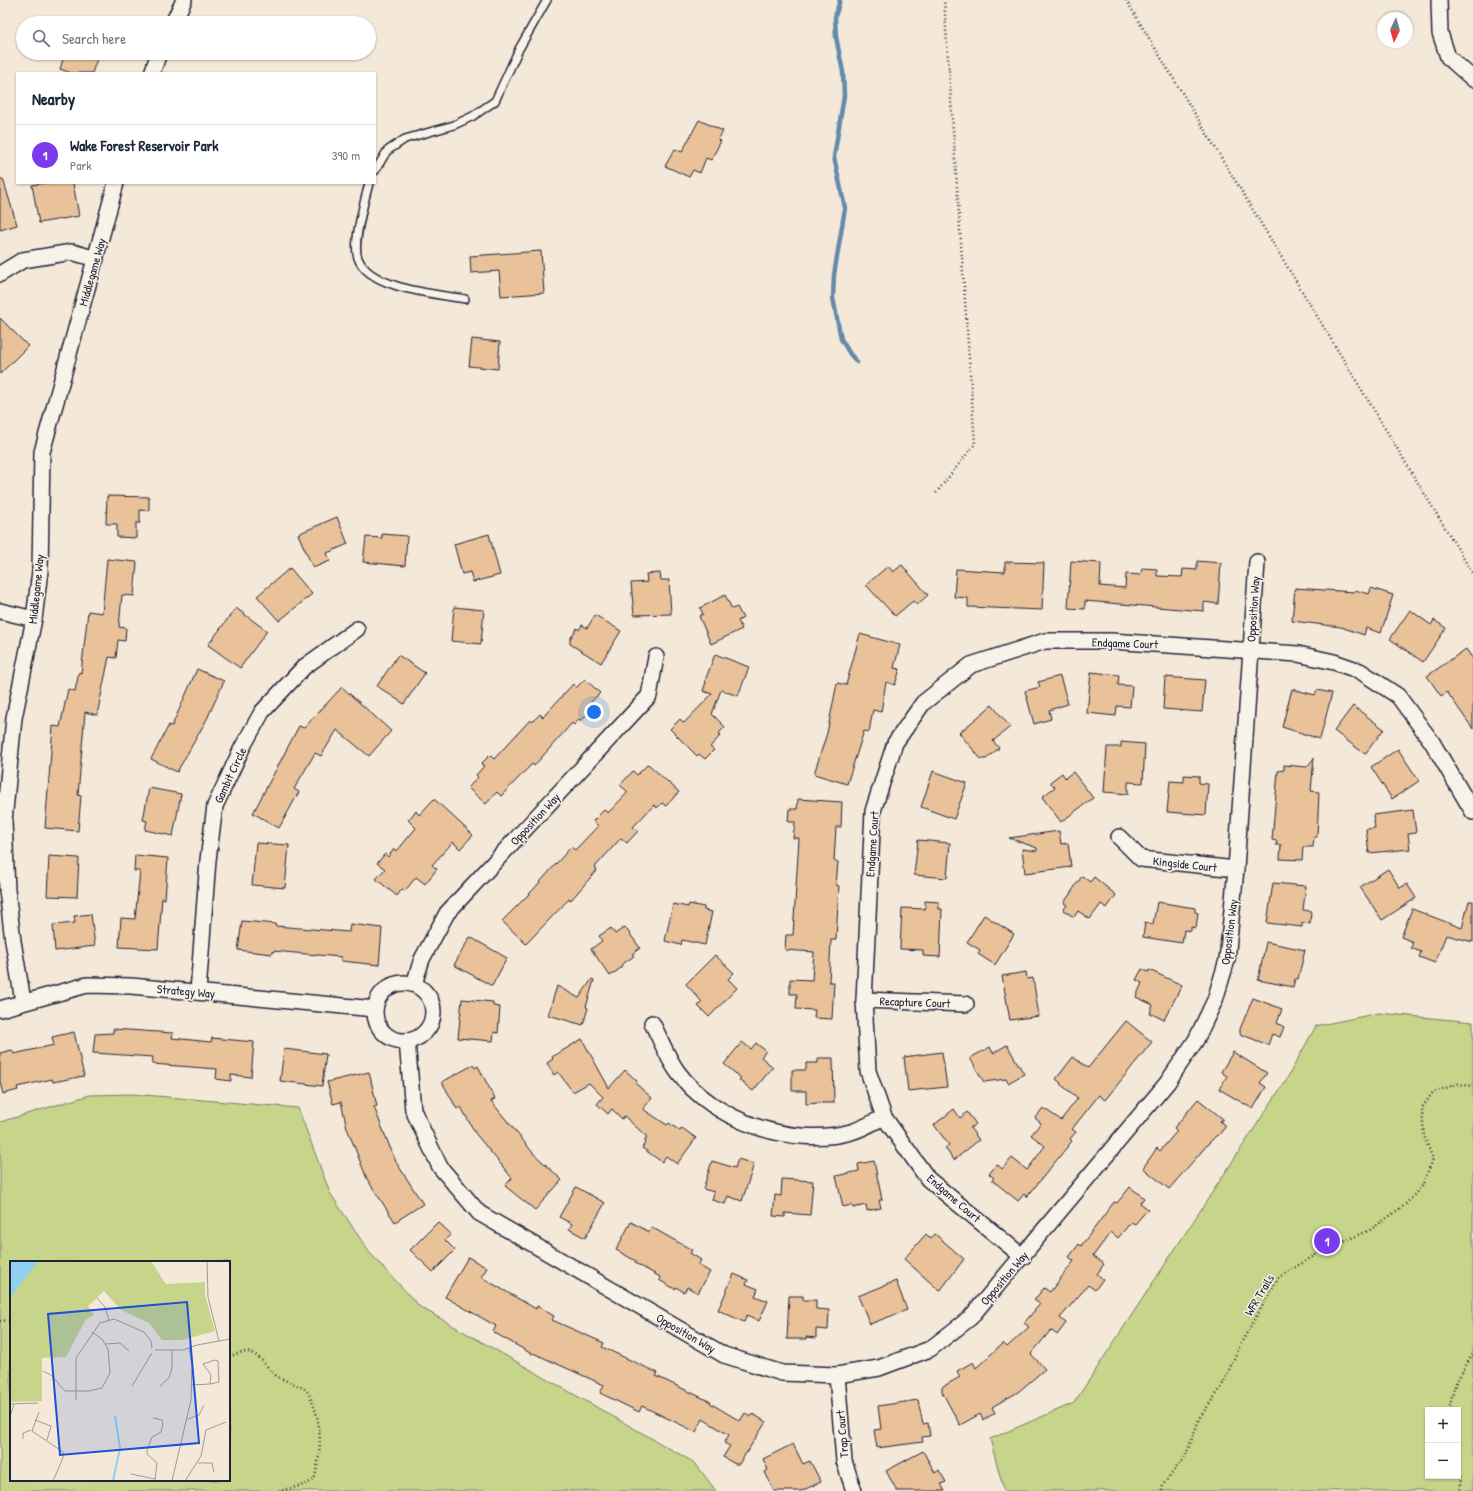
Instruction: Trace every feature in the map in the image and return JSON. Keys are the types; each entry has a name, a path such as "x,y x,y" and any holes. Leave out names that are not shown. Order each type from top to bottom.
{"street":[{"path":"176,16 184,0"},
{"path":"1440,0 1440,33 1448,57 1473,78"},
{"path":"152,72 157,60"},
{"name":"Middlegame Way","path":"23,1001 13,941 7,890 4,821 8,767 14,718 34,619 40,571 42,452 116,184"},
{"path":"0,274 23,260 72,252 96,259"},
{"name":"Opposition Way","path":"407,1041 413,1110 440,1167 479,1213 724,1355 782,1373 837,1375 879,1368 930,1349 970,1318 1167,1083 1196,1040 1215,1000 1227,960 1236,869 1257,562"},
{"path":"0,611 34,619"},
{"name":"Gambit Circle","path":"198,992 208,860 215,806 242,748 262,712 304,667 357,629"},
{"name":"Endgame Court","path":"1022,1256 928,1179 884,1117 868,1071 864,1000 873,811 895,743 923,703 971,665 1045,641 1111,641 1298,654 1334,662 1360,671 1398,696 1432,742 1473,812"},
{"name":"Opposition Way","path":"414,984 422,959 447,913 649,696 656,657"},
{"name":"Kingside Court","path":"1119,837 1141,859 1236,869"},
{"path":"398,983 414,984 425,991 431,998 434,1008 434,1017 424,1034 416,1039 399,1041 384,1033 377,1022 375,1009 377,1000 382,992 390,986 398,983"},
{"name":"Strategy Way","path":"0,1009 23,1001 87,985 131,986 375,1009"},
{"name":"Recapture Court","path":"864,1000 966,1004"},
{"path":"652,1023 677,1071 702,1098 743,1122 772,1132 816,1136 852,1132 884,1117"},
{"name":"Trap Court","path":"837,1375 844,1461 854,1491"}],"lane":[{"path":"376,169 387,151 405,139 454,125 473,116 495,101 519,49 547,0"},
{"path":"370,184 357,240 357,258 368,273 404,289 466,299"}],"path":[{"path":"936,493 975,444 944,0"},
{"path":"1126,0 1473,574"},
{"name":"WFR Trails","path":"1162,1491 1163,1485 1186,1455 1200,1417 1221,1388 1241,1343 1279,1277 1322,1251 1370,1230 1405,1205 1422,1186 1433,1159 1424,1136 1422,1108 1432,1092 1458,1084 1473,1086"},
{"path":"0,1321 10,1320"},
{"path":"230,1357 240,1352 253,1352 262,1359 276,1375 307,1391 314,1407 319,1425 320,1446 318,1468 314,1480 304,1485 279,1491"},
{"path":"1450,1407 1455,1384 1473,1354"},
{"path":"1459,1491 1461,1479"}],"green space":[{"path":"1379,1013 1473,1022 1473,1491 1004,1491 990,1439 1074,1403 1286,1080 1316,1026"},
{"path":"132,1094 298,1108 330,1193 369,1252 420,1307 695,1463 716,1491 0,1491 0,1122 90,1095"}],"building":[{"path":"63,60 97,60 92,72 68,72 60,69"},
{"path":"699,120 723,131 718,140 721,141 711,160 706,158 700,173 693,170 689,177 665,166 675,149 682,152"},
{"path":"0,179 3,179 17,225 0,230"},
{"path":"73,184 79,216 39,223 32,185"},
{"path":"541,251 544,293 501,296 499,271 471,273 470,256"},
{"path":"0,318 28,346 0,374"},
{"path":"472,339 500,342 498,369 469,366"},
{"path":"107,496 149,497 149,511 140,510 140,523 136,523 136,538 117,537 117,524 106,524"},
{"path":"337,517 348,544 327,553 330,561 313,568 298,534"},
{"path":"382,534 407,536 405,566 363,562 366,537 382,538"},
{"path":"489,534 500,575 473,582 470,572 462,574 454,544"},
{"path":"107,559 137,562 134,596 122,595 119,627 126,628 125,641 118,640 116,658 109,657 97,715 85,712 78,795 81,796 78,831 45,828 53,726 60,727 68,689 75,691 79,672 81,673 88,611 102,613"},
{"path":"1071,561 1101,563 1100,586 1125,588 1126,574 1141,575 1142,568 1157,569 1157,576 1182,577 1183,569 1197,570 1197,561 1221,563 1218,604 1204,602 1204,611 1085,601 1085,609 1068,608"},
{"path":"1005,562 1044,563 1042,610 968,607 968,598 954,597 956,569 1005,572"},
{"path":"902,565 928,595 917,605 913,601 895,616 866,585 888,566 893,572"},
{"path":"290,568 312,594 279,621 257,596"},
{"path":"660,573 661,580 669,580 671,614 634,615 631,583 647,582 646,574"},
{"path":"1295,588 1354,592 1355,590 1369,594 1371,588 1393,595 1381,633 1366,628 1364,635 1341,627 1292,621"},
{"path":"725,595 732,609 737,607 743,618 738,621 742,629 711,644 699,616 703,614 700,608"},
{"path":"454,607 484,610 481,644 451,641"},
{"path":"236,608 267,631 240,668 208,645"},
{"path":"1410,610 1431,625 1434,620 1446,628 1423,662 1390,639"},
{"path":"595,615 621,631 601,663 570,644 570,639 577,628 579,630 582,625 587,628"},
{"path":"860,634 900,645 894,668 900,669 895,685 886,682 881,712 873,710 869,732 864,731 847,784 814,774 827,733 837,683 846,685"},
{"path":"1466,649 1473,659 1473,729 1447,692 1441,696 1427,676"},
{"path":"715,654 749,667 738,696 721,690 712,714 725,727 719,733 721,735 710,747 714,750 705,759 699,754 697,756 670,729 680,719 684,723 712,694 703,691"},
{"path":"398,655 425,673 404,704 377,686"},
{"path":"197,669 224,681 207,719 177,772 151,759 169,725 172,726"},
{"path":"1091,672 1119,675 1118,685 1132,686 1130,707 1117,706 1116,716 1087,713"},
{"path":"1060,676 1068,704 1049,710 1051,719 1034,724 1025,691 1040,687 1038,682"},
{"path":"1165,677 1205,680 1202,712 1163,709"},
{"path":"585,679 600,693 588,705 592,709 581,721 579,719 574,725 572,723 534,766 532,764 501,796 497,792 486,804 468,788 478,777 476,775 484,766 481,764 490,755 494,759 530,720 532,722 540,714 543,717 573,684 576,688"},
{"path":"342,687 391,731 369,756 337,730 321,756 315,753 294,789 299,792 279,828 253,813 299,726 304,728"},
{"path":"1292,689 1315,695 1317,690 1332,693 1320,739 1282,727"},
{"path":"992,705 1010,727 993,741 999,748 986,759 981,759 959,733"},
{"path":"1353,706 1384,729 1365,754 1334,731"},
{"path":"1121,742 1145,744 1143,783 1128,782 1128,794 1104,792 1107,747 1121,747"},
{"path":"1398,749 1419,781 1392,799 1371,767"},
{"path":"1314,758 1311,791 1319,792 1317,837 1314,837 1313,847 1303,847 1302,860 1280,859 1281,845 1276,845 1277,841 1272,840 1278,771 1284,770 1284,765 1307,767"},
{"path":"648,764 679,792 666,806 662,803 657,808 654,805 633,827 638,831 627,843 621,838 595,867 597,870 571,900 569,899 526,944 502,921 533,890 571,847 575,850 598,826 593,821 604,810 608,813 628,792 620,785 633,771 637,775"},
{"path":"933,771 967,783 954,819 921,807"},
{"path":"1073,772 1093,798 1061,822 1042,797 1055,787 1050,782 1062,773 1065,778"},
{"path":"1184,775 1199,776 1199,783 1208,784 1206,815 1167,812 1170,781 1184,782"},
{"path":"149,788 181,794 173,836 145,830 147,821 143,820"},
{"path":"434,799 473,835 460,849 453,842 432,865 437,869 425,884 416,877 405,891 402,889 397,896 376,879 385,869 377,863 385,854 388,857 394,849 397,851 416,828 408,820 416,811 419,815"},
{"path":"798,799 842,802 841,827 836,827 834,861 838,862 836,885 839,886 836,940 831,940 829,982 834,982 832,1019 814,1018 815,1010 796,1009 797,994 790,994 790,979 812,980 814,952 785,950 786,935 793,935 799,838 793,838 795,822 788,822 789,809 797,809"},
{"path":"1413,810 1416,833 1408,834 1410,849 1369,853 1366,829 1375,828 1373,815"},
{"path":"1059,831 1061,844 1068,843 1071,867 1025,873 1022,849 1037,851 1037,848 1009,838"},
{"path":"918,840 950,843 947,878 914,875"},
{"path":"256,843 289,845 285,888 252,885"},
{"path":"135,855 168,858 165,899 162,898 158,949 119,947 121,918 135,919 140,871 134,871"},
{"path":"49,856 79,858 77,897 47,896"},
{"path":"1388,869 1400,888 1407,884 1416,898 1382,920 1360,887"},
{"path":"1082,876 1090,882 1094,877 1116,895 1107,908 1101,904 1090,919 1078,911 1074,917 1063,910 1067,905 1064,903"},
{"path":"1273,883 1306,886 1303,910 1311,911 1310,924 1302,923 1302,927 1267,923"},
{"path":"925,901 939,902 939,909 942,909 940,957 923,956 923,950 900,949 902,908 925,909"},
{"path":"1469,901 1473,901 1473,942 1446,935 1435,963 1419,957 1421,952 1411,948 1413,942 1401,937 1412,909 1462,928"},
{"path":"1157,902 1195,908 1195,912 1198,913 1196,928 1191,927 1191,931 1184,930 1182,943 1143,937 1145,922 1153,924"},
{"path":"673,904 688,907 689,904 704,907 704,910 712,912 705,945 682,940 681,945 665,941"},
{"path":"91,914 95,946 55,951 53,925 75,923 74,916"},
{"path":"984,915 1014,934 995,965 978,954 980,950 967,942"},
{"path":"242,921 276,924 275,926 349,932 350,924 382,928 379,965 341,961 341,957 273,951 272,954 238,950"},
{"path":"625,927 640,948 632,954 634,956 621,965 622,967 610,976 591,949 602,941 599,936 611,928 615,934"},
{"path":"470,937 507,958 492,986 454,965"},
{"path":"1266,942 1305,950 1298,979 1295,979 1293,987 1258,980"},
{"path":"715,955 734,973 728,979 737,988 709,1017 698,1006 702,1002 686,984"},
{"path":"1142,969 1148,972 1149,970 1182,985 1164,1020 1150,1013 1153,1005 1136,997 1142,983 1136,980"},
{"path":"1026,972 1027,979 1033,978 1039,1016 1010,1020 1002,976"},
{"path":"592,979 594,980 586,1007 588,1008 583,1025 548,1015 557,986 579,998"},
{"path":"1253,998 1282,1009 1277,1023 1284,1027 1280,1037 1272,1034 1268,1045 1240,1034 1240,1029"},
{"path":"462,999 493,1002 493,1006 500,1007 498,1033 494,1032 493,1041 458,1038"},
{"path":"1126,1021 1152,1042 1105,1100 1099,1095 1072,1129 1076,1132 1070,1139 1072,1141 1027,1197 1024,1194 1018,1201 992,1180 994,1178 989,1174 997,1164 1002,1169 1012,1158 1027,1170 1045,1146 1031,1135 1041,1123 1035,1118 1043,1108 1061,1120 1078,1098 1056,1079 1073,1057 1088,1068"},
{"path":"113,1029 173,1033 172,1038 211,1042 212,1038 254,1042 251,1077 231,1075 231,1081 216,1079 217,1069 152,1064 153,1057 93,1053 95,1034 113,1033"},
{"path":"74,1032 84,1076 53,1082 52,1079 17,1087 18,1090 3,1094 0,1082 0,1053 12,1050 14,1054 54,1045 52,1037"},
{"path":"582,1039 609,1088 625,1070 637,1081 635,1083 652,1098 643,1109 667,1125 669,1123 680,1131 682,1128 696,1138 677,1164 666,1156 662,1162 642,1148 646,1141 644,1140 647,1137 624,1116 622,1119 612,1109 608,1114 597,1104 603,1097 589,1083 573,1092 558,1072 554,1075 547,1063 553,1059 552,1057"},
{"path":"742,1042 751,1049 756,1043 766,1051 761,1057 773,1067 753,1091 739,1080 741,1078 724,1064"},
{"path":"1007,1045 1024,1074 1008,1083 1006,1079 984,1082 970,1058 990,1047 993,1053"},
{"path":"284,1049 326,1054 322,1086 280,1081"},
{"path":"942,1052 947,1087 908,1091 904,1057"},
{"path":"1233,1052 1267,1073 1260,1083 1266,1087 1253,1109 1219,1089 1227,1076 1221,1072"},
{"path":"818,1058 833,1058 834,1103 820,1102 806,1104 806,1091 792,1091 792,1070 806,1070 806,1063 818,1063"},
{"path":"473,1065 475,1068 478,1066 495,1099 491,1101 533,1153 562,1180 535,1210 505,1186 512,1178 475,1133 461,1107 457,1109 442,1082"},
{"path":"369,1072 377,1106 374,1107 396,1162 423,1204 395,1222 367,1179 347,1128 341,1102 333,1104 327,1082"},
{"path":"1198,1099 1223,1119 1220,1121 1226,1126 1218,1136 1217,1135 1208,1144 1169,1189 1143,1168 1157,1148 1160,1151 1177,1131 1174,1128"},
{"path":"954,1109 960,1118 967,1112 976,1124 970,1128 979,1140 954,1160 945,1148 949,1145 934,1125"},
{"path":"738,1159 754,1164 742,1201 728,1196 725,1204 712,1200 714,1192 703,1189 712,1161 735,1168"},
{"path":"874,1161 882,1200 879,1200 881,1208 867,1211 866,1205 853,1208 852,1205 843,1207 836,1176 859,1171 858,1164"},
{"path":"782,1179 813,1181 810,1215 785,1213 785,1217 773,1216 775,1195 781,1196"},
{"path":"576,1187 605,1203 585,1238 569,1229 572,1224 559,1217"},
{"path":"1130,1187 1144,1198 1140,1203 1148,1209 1135,1224 1131,1222 1118,1238 1111,1232 1093,1256 1104,1264 1097,1274 1103,1279 1095,1290 1088,1285 1060,1318 1066,1323 1057,1335 1051,1330 1031,1354 1045,1369 1018,1392 992,1407 995,1413 983,1420 980,1414 960,1425 942,1392 942,1387 960,1377 957,1371 973,1362 976,1368 1003,1343 1007,1347 1029,1327 1024,1323 1040,1304 1034,1300 1044,1288 1050,1292 1074,1261 1069,1257 1079,1244 1081,1246 1114,1202 1117,1203"},
{"path":"438,1222 451,1234 445,1240 455,1250 433,1272 410,1250"},
{"path":"631,1222 649,1232 651,1227 692,1250 690,1253 701,1260 698,1265 710,1272 698,1293 687,1287 684,1292 676,1287 675,1289 659,1280 660,1277 635,1263 636,1261 616,1250"},
{"path":"926,1234 931,1239 935,1234 964,1259 940,1291 904,1259"},
{"path":"468,1257 487,1268 481,1277 536,1309 537,1306 554,1316 552,1320 604,1343 602,1347 658,1373 656,1376 711,1402 710,1403 740,1421 745,1413 751,1417 753,1414 766,1422 739,1464 735,1464 723,1457 730,1446 724,1443 729,1435 703,1419 696,1432 642,1406 639,1412 600,1393 604,1385 533,1353 532,1354 493,1332 496,1326 445,1297"},
{"path":"734,1274 748,1280 746,1284 758,1289 755,1296 768,1301 759,1321 747,1315 744,1322 718,1310"},
{"path":"896,1281 907,1310 870,1324 858,1296"},
{"path":"789,1296 803,1296 803,1300 816,1300 816,1309 829,1310 828,1330 816,1329 816,1338 806,1337 806,1339 787,1339"},
{"path":"918,1400 923,1424 928,1423 930,1436 922,1437 923,1442 877,1448 874,1430 881,1429 878,1406"},
{"path":"793,1444 803,1464 810,1461 821,1482 801,1491 774,1491 765,1472 768,1470 763,1459"},
{"path":"923,1451 935,1473 939,1470 946,1482 941,1484 945,1491 897,1491 886,1471"}],"waterway":[{"path":"840,0 835,17 836,37 843,72 844,96 834,157 845,208 834,275 833,298 841,339 857,362"}],"place":[{"name":"Wake Forest Reservoir Park","path":"1327,1241"}]}
